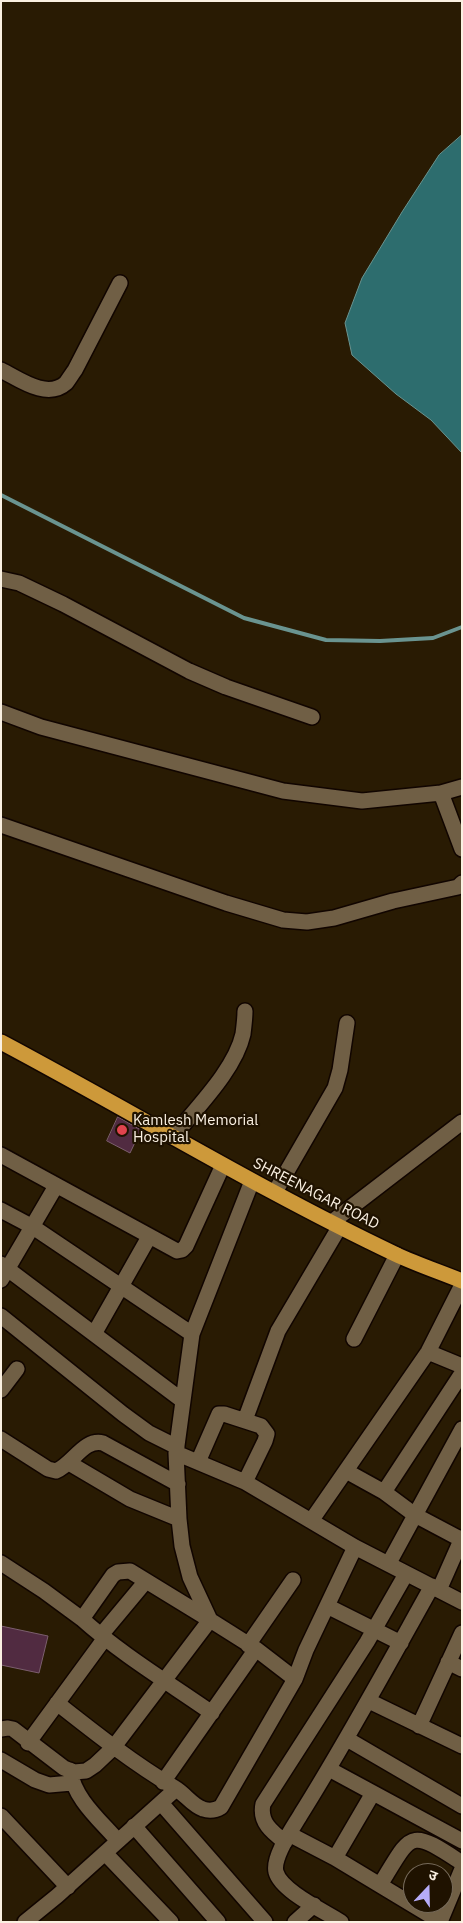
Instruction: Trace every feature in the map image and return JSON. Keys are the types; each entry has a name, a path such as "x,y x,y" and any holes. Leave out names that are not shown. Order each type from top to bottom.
{"highway":[{"name":"SHREENAGAR ROAD","path":"1,1042 100,1094 252,1181 397,1255 462,1283"}],"street":[{"path":"1,370 32,386 46,390 57,389 66,383 75,370 120,283"},
{"path":"1,579 19,583 63,604 188,671 226,687 312,717"},
{"path":"1,712 41,727 283,791 362,801 441,793 462,787"},
{"path":"441,793 462,849"},
{"path":"1,825 226,903 283,920 307,922 334,918 393,901 458,887 462,883"},
{"path":"173,1137 222,1077 236,1054 242,1035 245,1011"},
{"path":"276,1192 335,1088 340,1070 347,1023"},
{"path":"245,1420 278,1331 336,1224 458,1130"},
{"path":"1,1155 177,1251 182,1250 186,1246 223,1165"},
{"path":"210,1620 190,1577 182,1546 176,1450 192,1334 252,1181"},
{"path":"56,1186 33,1227 4,1271 94,1334 183,1401"},
{"path":"1,1210 33,1227 192,1334"},
{"path":"94,1334 149,1237"},
{"path":"354,1339 397,1255"},
{"path":"312,1521 428,1352 462,1283"},
{"path":"1,1316 123,1414 176,1450 198,1462 245,1482 355,1546 462,1602"},
{"path":"428,1352 462,1366"},
{"path":"1,1390 17,1369"},
{"path":"384,1492 462,1373"},
{"path":"198,1462 219,1414 261,1426 267,1434 245,1482"},
{"path":"389,1564 462,1429"},
{"path":"1,1439 48,1469 56,1471 69,1463 90,1443 96,1441 178,1484"},
{"path":"69,1463 130,1499 179,1519"},
{"path":"341,1922 290,1890 278,1879 275,1869 276,1861 287,1838 347,1739 401,1643 436,1588 461,1539 415,1515 384,1492 346,1471"},
{"path":"57,1703 113,1748 201,1808 210,1810 221,1807 295,1679 306,1650 355,1546"},
{"path":"1,1564 44,1591 103,1636 212,1713"},
{"path":"82,1619 112,1575 118,1572 130,1571 252,1647 295,1679"},
{"path":"406,1574 374,1629 263,1804 263,1819 270,1829 335,1858 440,1922 462,1869"},
{"path":"25,1922 68,1887 161,1803 212,1713 293,1580"},
{"path":"28,1743 103,1636 146,1581"},
{"path":"326,1606 401,1643"},
{"path":"1,1760 35,1780 49,1785 71,1776 74,1772 86,1771 95,1765 113,1748 210,1620"},
{"path":"418,1726 462,1634"},
{"path":"448,1662 462,1669"},
{"path":"369,1701 462,1746"},
{"path":"1,1730 13,1729 71,1776 77,1793 118,1841"},
{"path":"347,1739 462,1806"},
{"path":"329,1769 462,1841"},
{"path":"335,1858 373,1793"},
{"path":"161,1803 265,1922"},
{"path":"1,1816 68,1887"},
{"path":"134,1826 218,1922"},
{"path":"380,1885 404,1846 410,1840 420,1839 432,1843 462,1863"},
{"path":"105,1853 171,1922"},
{"path":"299,1920 314,1905"}],"water":[{"path":"462,135 462,453 431,420 396,394 352,355 345,323 362,278 402,212 439,155"}],"building":[{"path":"118,1117 141,1130 130,1153 107,1141"},
{"path":"1,1626 48,1636 39,1673 1,1665"}],"waterway":[{"path":"1,495 244,618 326,640 380,641 433,638 462,627"}],"place":[{"name":"Kamlesh Memorial Hospital","path":"122,1130"}]}
